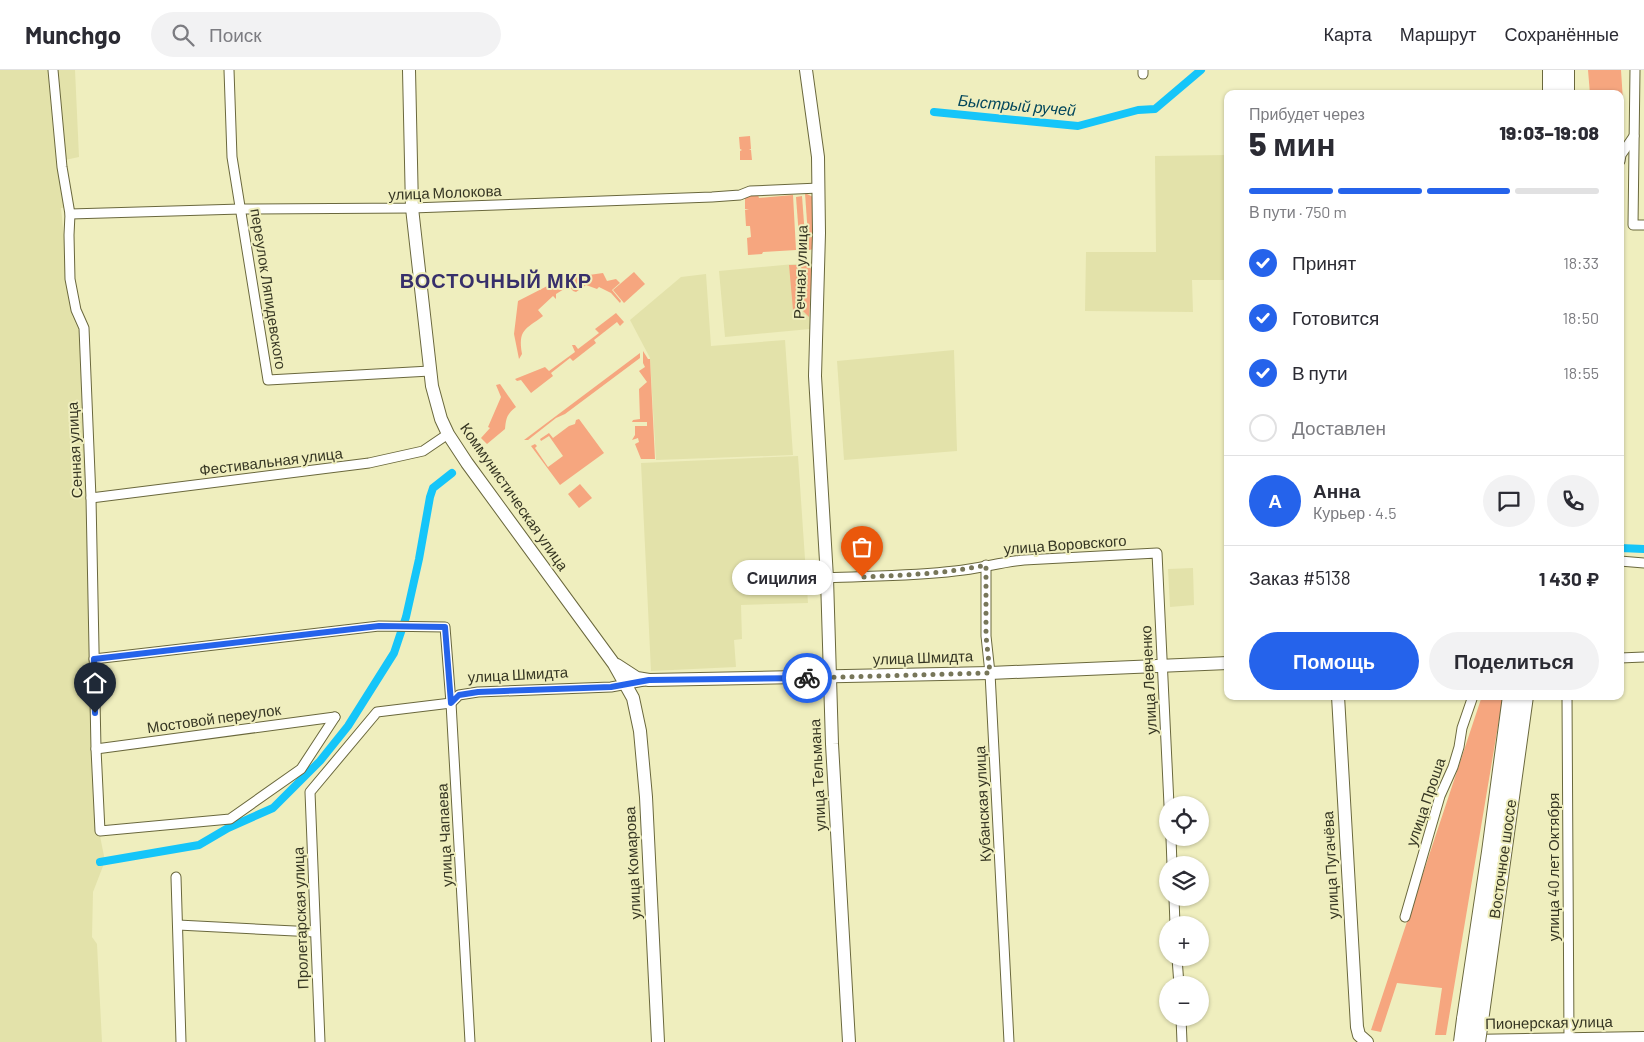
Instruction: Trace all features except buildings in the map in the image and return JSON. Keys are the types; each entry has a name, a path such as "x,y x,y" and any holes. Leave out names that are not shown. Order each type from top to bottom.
{"highway":[{"path":"1551,70 1551,90"},
{"path":"1566,70 1566,90"},
{"name":"Восточное шоссе","path":"1473,1020 1490,852 1510,700"},
{"name":"Восточное шоссе","path":"1473,1020 1524,700"},
{"path":"1462,1042 1473,1020"},
{"path":"1473,1020 1477,1042"}],"street":[{"name":"Сенная улица","path":"53,70 62,167 70,214 70,279 76,310 84,328 91,498 96,749 100,831"},
{"name":"переулок Ляпидевского","path":"229,70 232,157 268,380 430,371"},
{"name":"Коммунистическая улица","path":"409,70 412,208 435,401 448,434 467,463 614,664 627,685"},
{"name":"Речная улица","path":"806,70 815,128 819,188 815,363 821,476"},
{"path":"1635,70 1633,226 1644,224"},
{"path":"1624,150 1634,136"},
{"name":"улица Молокова","path":"70,214 241,209 412,208 712,197 740,195 750,191 819,188"},
{"name":"Фестивальная улица","path":"91,498 370,463 423,450 448,434"},
{"name":"улица Тельмана","path":"821,476 827,578 832,744 849,1042"},
{"name":"улица Воровского","path":"827,578 933,574 1024,560 1157,553"},
{"name":"улица Левченко","path":"1157,553 1168,796"},
{"path":"1624,561 1644,563"},
{"name":"Кубанская улица","path":"986,565 986,636 990,673 1009,1042"},
{"name":"улица Чапаева","path":"94,659 379,626 445,627 470,1042"},
{"path":"1624,658 1644,657"},
{"name":"улица Шмидта","path":"614,664 637,678 649,680 990,673 1224,663"},
{"name":"улица Шмидта","path":"310,792 377,712 451,703 459,695 478,692 611,687 649,680"},
{"name":"улица Комарова","path":"627,685 637,712 643,763 658,1042"},
{"name":"улица Пугачёва","path":"1338,700 1358,1037 1359,1035 1367,1042"},
{"name":"улица Проша","path":"1405,917 1440,796 1453,767 1462,728 1472,700"},
{"name":"улица 40 лет Октября","path":"1567,700 1569,1039"},
{"name":"Мостовой переулок","path":"96,749 335,717 301,769 230,819 100,831"},
{"name":"Пролетарская улица","path":"310,792 320,1042"},
{"path":"176,877 181,1042"},
{"path":"178,925 315,932"},
{"path":"1181,1026 1182,1042"},
{"name":"Пионерская улица","path":"1455,1042 1644,1038"}],"shaded area":[{"path":"0,70 75,70 79,157 65,160 70,207 61,208 72,316 81,335 93,749 98,826 105,861 93,892 92,937 97,944 102,1042 0,1042"},
{"path":"1588,70 1621,70 1622,90 1590,90"},
{"path":"750,136 751,149 749,149 751,150 752,160 740,160 740,151 742,150 740,149 739,137"},
{"path":"1224,155 1224,280 1192,280 1193,312 1085,311 1086,252 1156,252 1155,156"},
{"path":"805,193 815,198 814,249 809,250"},
{"path":"758,195 759,198 793,195 796,250 748,255 747,238 751,237 750,226 746,226 745,210 749,209 745,209 745,198 746,196"},
{"path":"802,196 806,250 800,250 796,197"},
{"path":"816,262 810,329 725,337 719,271"},
{"path":"789,265 798,265 799,310 793,310"},
{"path":"801,265 808,265 812,270 809,317 803,311"},
{"path":"634,272 645,284 624,303 613,290"},
{"path":"603,273 607,281 616,279 620,283 612,290 621,301 620,303 611,293 599,287 597,289 586,285 576,292 569,286 556,294 556,299 553,296 538,310 543,316 524,331 521,339 522,354 519,359 514,334 518,301 561,279"},
{"path":"706,274 711,346 785,340 793,455 656,460 650,358 630,320 681,277"},
{"path":"616,313 624,322 620,326 617,322 594,340 596,343 573,361 570,358 551,373 553,376 531,393 521,380 517,381 515,379 545,367 549,371 575,352 572,345 575,345 578,349 599,333 595,329"},
{"path":"954,350 957,451 844,460 837,361"},
{"path":"643,351 648,359 650,359 655,459 641,459 635,444 639,442 638,438 632,440 635,435 635,426 647,426 647,422 632,422 633,420 640,419 639,389 647,382 639,371 645,367"},
{"path":"640,353 640,358 565,414 556,418 528,440 524,440"},
{"path":"500,384 516,407 508,416 505,429 487,444 481,438 490,428 488,427 501,397 496,385"},
{"path":"579,419 604,453 560,485 531,446 535,444 537,446 535,448 548,467 563,456 549,436 541,441 540,439 549,433 553,438 569,426 575,424 576,420"},
{"path":"798,456 808,603 741,605 742,639 734,640 736,667 651,671 641,463"},
{"path":"580,484 592,498 579,508 568,494"},
{"path":"1193,568 1194,605 1170,607 1168,569"},
{"path":"1481,700 1502,700 1446,1035 1435,1035 1442,988 1397,983 1381,1032 1371,1030"}],"waterway":[{"name":"Быстрый ручей","path":"934,112 1078,126 1138,110 1155,109 1201,70"},
{"name":"Быстрый ручей","path":"100,862 199,845 228,828 273,808 320,761 348,726 394,653 406,617 430,497 433,488 452,473"},
{"path":"1624,548 1644,549"}],"way so far":[{"path":"807,678 990,673 986,636 986,565 933,574 862,577"}],"place":[{"name":"Сицилия","path":"862,577"}],"district":[{"name":"ВОСТОЧНЫЙ МКР","path":"496,281"}],"route":[{"path":"95,713 94,659 379,626 445,627 451,703 459,695 478,692 611,687 649,680 807,678"}]}
